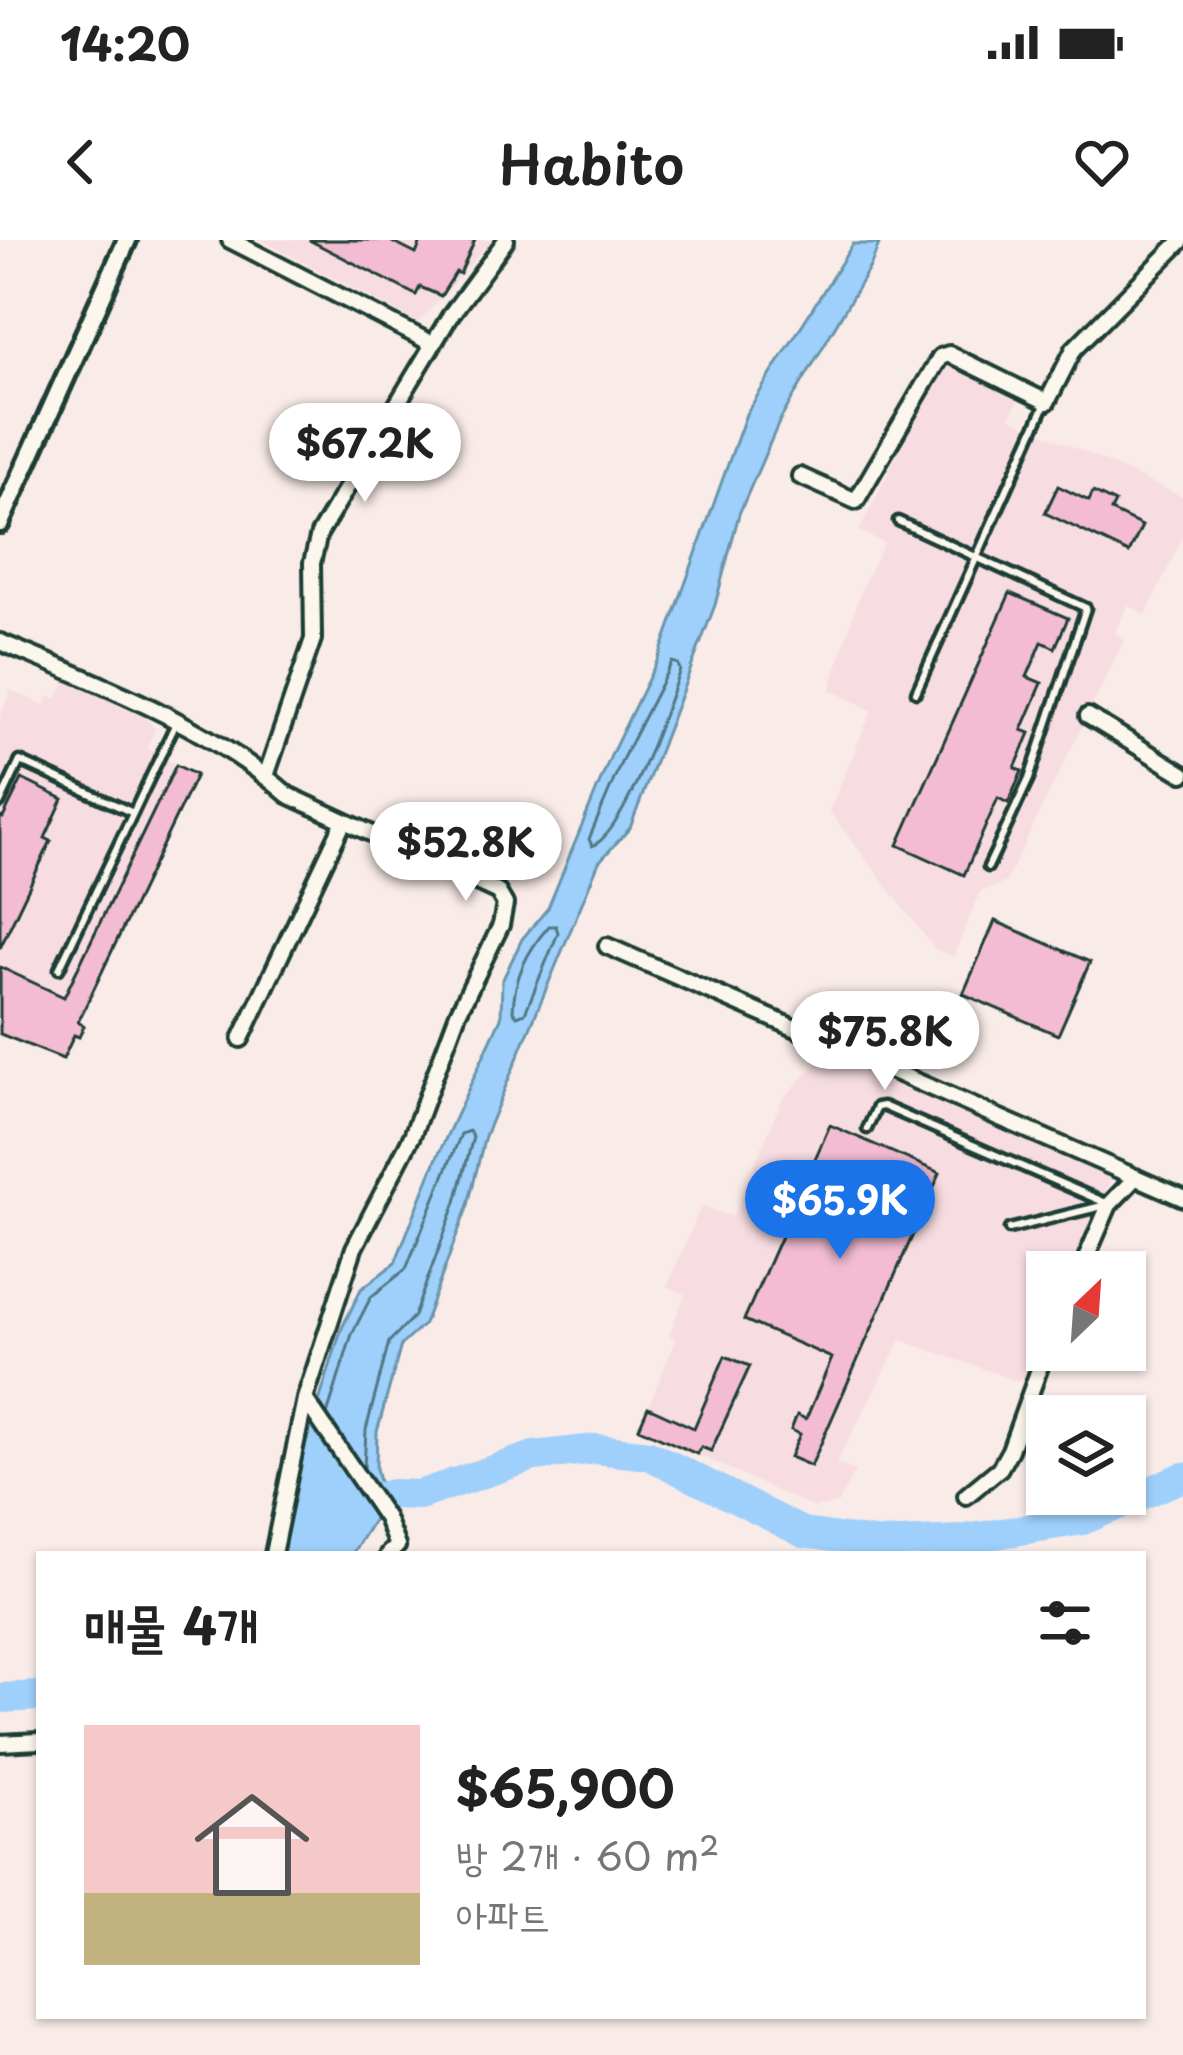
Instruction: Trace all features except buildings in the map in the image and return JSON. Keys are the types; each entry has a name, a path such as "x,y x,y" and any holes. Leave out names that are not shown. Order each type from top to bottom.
{"street":[{"path":"0,524 7,487 127,240"},
{"path":"230,240 433,344"},
{"path":"266,776 313,639 312,563 319,533 433,344 506,240"},
{"path":"800,476 856,501 940,357 949,354 1047,402 1074,349 1182,240"},
{"path":"0,643 93,681 176,723 266,776 288,796 498,892 505,904 412,1136 355,1248 309,1405 274,1551"},
{"path":"1088,716 1183,774"},
{"path":"241,1039 344,821"},
{"path":"607,946 1180,1192"},
{"path":"1089,1251 1109,1204 1136,1177"},
{"path":"966,1496 1000,1468 1038,1371"},
{"path":"309,1405 386,1517 397,1546 391,1551"},
{"path":"0,1744 36,1741"}],"lane":[{"path":"916,692 1047,402"},
{"path":"898,520 1086,608 1029,779 988,867"},
{"path":"58,969 176,723"},
{"path":"0,802 20,761 133,813"},
{"path":"868,1129 877,1107 883,1106 1109,1204"},
{"path":"1009,1228 1109,1204"}],"shaded area":[{"path":"261,240 492,240 418,323"},
{"path":"948,363 1019,398 1010,418 1183,497 1183,536 1146,615 1128,605 1115,632 1125,639 1006,882 980,892 953,957 934,948 829,811 872,710 830,690 863,584 884,543 859,531 942,365"},
{"path":"67,678 142,712 155,729 147,749 196,775 78,1022 84,1026 79,1037 38,1052 0,1034 0,716 11,690 45,705 49,696 57,699"},
{"path":"829,1051 1112,1175 1081,1251 1026,1251 1026,1371 1031,1371 1026,1384 901,1340 836,1463 855,1471 837,1504 814,1508 639,1428 676,1340 669,1336 685,1294 667,1286 701,1206 733,1217 782,1099"}],"water":[{"path":"853,244 879,244 780,420 739,514 715,605 630,828 599,862 485,1136 468,1205 424,1324 401,1345 377,1432 376,1468 384,1503 354,1551 284,1551 297,1473 341,1330 361,1289 395,1263 501,1018 502,981 522,939 548,908 612,753 659,657 746,414"}],"waterway":[{"path":"329,1551 347,1518 366,1500 419,1495 534,1456 596,1449 649,1455 804,1533 881,1544 959,1540 1083,1520 1183,1477"},
{"path":"0,1698 36,1696"}]}
